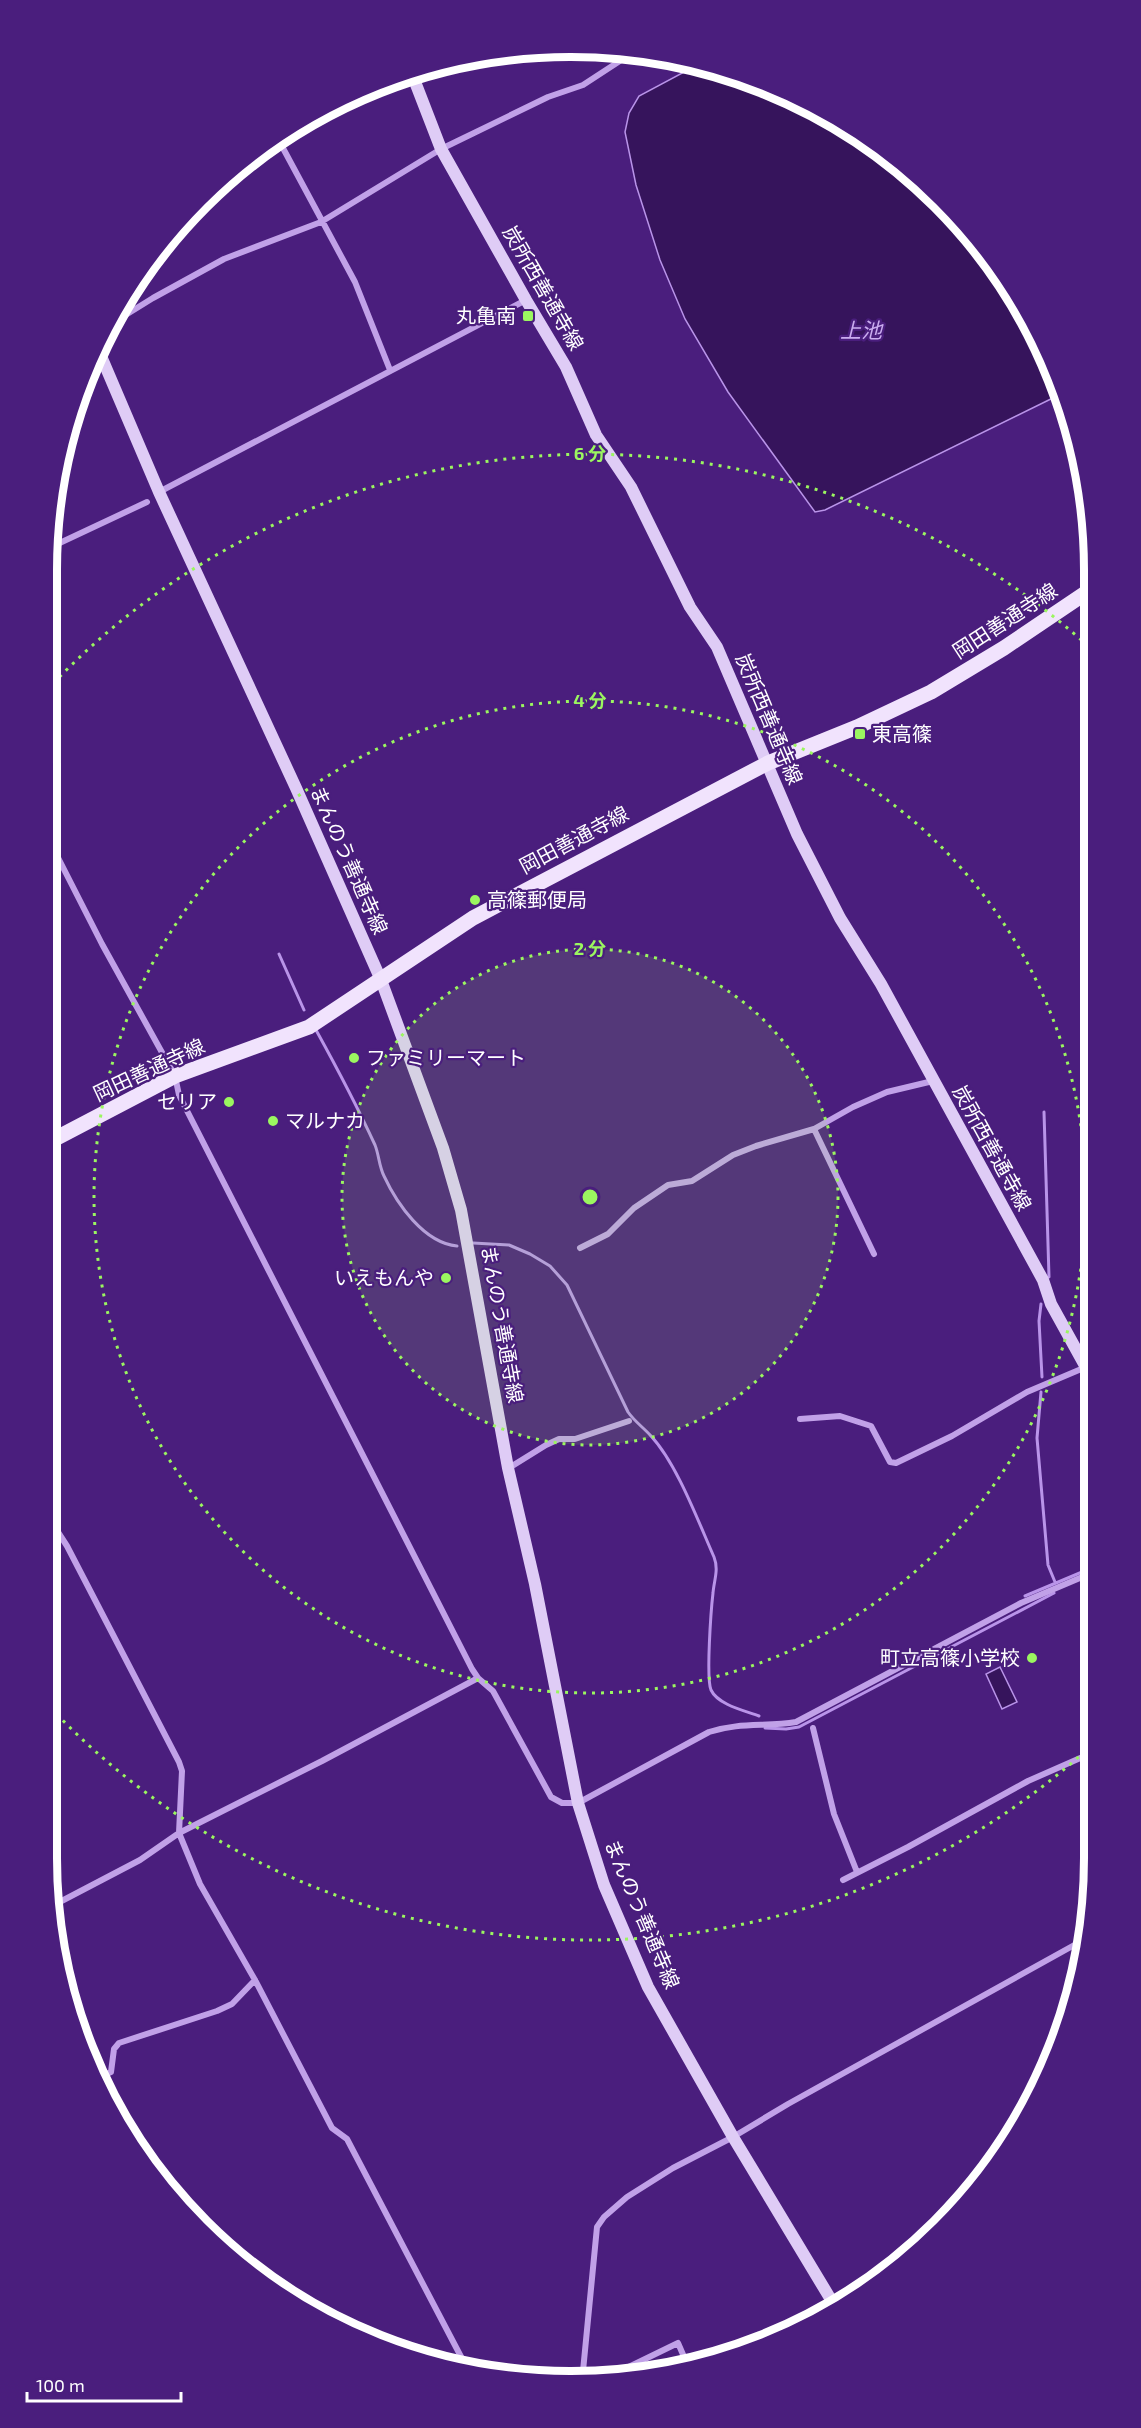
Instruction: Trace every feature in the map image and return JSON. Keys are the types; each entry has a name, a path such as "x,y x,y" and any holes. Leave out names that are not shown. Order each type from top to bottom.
{"main road":[{"name":"炭所西善通寺線","path":"415,81 441,148 525,300 566,367 596,435 631,487 690,607 717,647 797,834 834,907 881,984 1043,1280 1052,1304 1084,1362"},
{"name":"まんのう善通寺線","path":"103,360 159,492 296,788 381,980 424,1095 461,1210 508,1468 535,1584 578,1803 604,1885 648,1987 733,2137 831,2300"},
{"name":"岡田善通寺線","path":"57,1137 175,1076 309,1027 473,918 768,764 857,727 931,692 1004,648 1084,594"}],"street":[{"path":"125,315 224,259 321,222 441,148 548,97 583,85 621,59"},
{"path":"282,146 355,282 390,370"},
{"path":"159,492 525,300"},
{"path":"58,544 147,502"},
{"path":"57,857 175,1076 179,1095 184,1105 478,1678 493,1691 551,1797 562,1803 578,1803 710,1732 729,1725 778,1725 796,1722 1021,1603 1084,1576"},
{"path":"580,1248 608,1234 634,1208 669,1185 692,1181 733,1155 756,1146 814,1129 853,1107 887,1092 933,1081"},
{"path":"814,1129 874,1254"},
{"path":"800,1419 840,1416 871,1426 890,1462 896,1462 952,1436 1027,1392 1084,1367"},
{"path":"508,1468 546,1444 559,1439 575,1439 629,1421"},
{"path":"57,1531 179,1762 182,1771 179,1833 200,1884 255,1980 332,2128 347,2139 462,2359"},
{"path":"59,1902 140,1860 179,1833 322,1761 478,1678"},
{"path":"813,1728 834,1814 857,1872"},
{"path":"843,1880 1028,1781 1084,1756"},
{"path":"583,2371 597,2227 604,2217 627,2197 674,2168 1077,1944"},
{"path":"105,2075 111,2072 114,2049 119,2043 218,2012 232,2004 255,1980"},
{"path":"627,2368 678,2343 685,2358"}],"water":[{"name":"上池","path":"687,70 703,74 736,84 798,110 856,144 883,163 934,207 978,258 997,285 1031,343 1054,397 825,510 815,512 728,392 685,319 660,260 636,185 625,132 629,113 639,96"},
{"path":"1000,1667 1017,1702 1002,1709 986,1674"}],"waterway":[{"path":"279,954 304,1010"},
{"path":"316,1030 368,1130 382,1172 396,1198 423,1230 434,1238 457,1246"},
{"path":"1044,1112 1049,1277"},
{"path":"473,1243 509,1245 530,1254 550,1266 567,1285 628,1412 651,1436 670,1462 714,1557 716,1571 709,1659 711,1690 726,1704 759,1716"},
{"path":"1041,1304 1039,1321 1042,1377"},
{"path":"1041,1392 1037,1438 1048,1565 1055,1582"},
{"path":"1025,1596 1084,1571"},
{"path":"765,1728 799,1727 1054,1593"}],"place":[{"name":"丸亀南","path":"528,316"},
{"name":"東高篠","path":"860,734"},
{"name":"高篠郵便局","path":"475,900"},
{"name":"ファミリーマート","path":"354,1058"},
{"name":"セリア","path":"229,1102"},
{"name":"マルナカ","path":"273,1121"},
{"name":"いえもんや","path":"446,1278"},
{"name":"町立高篠小学校","path":"1032,1658"}]}
